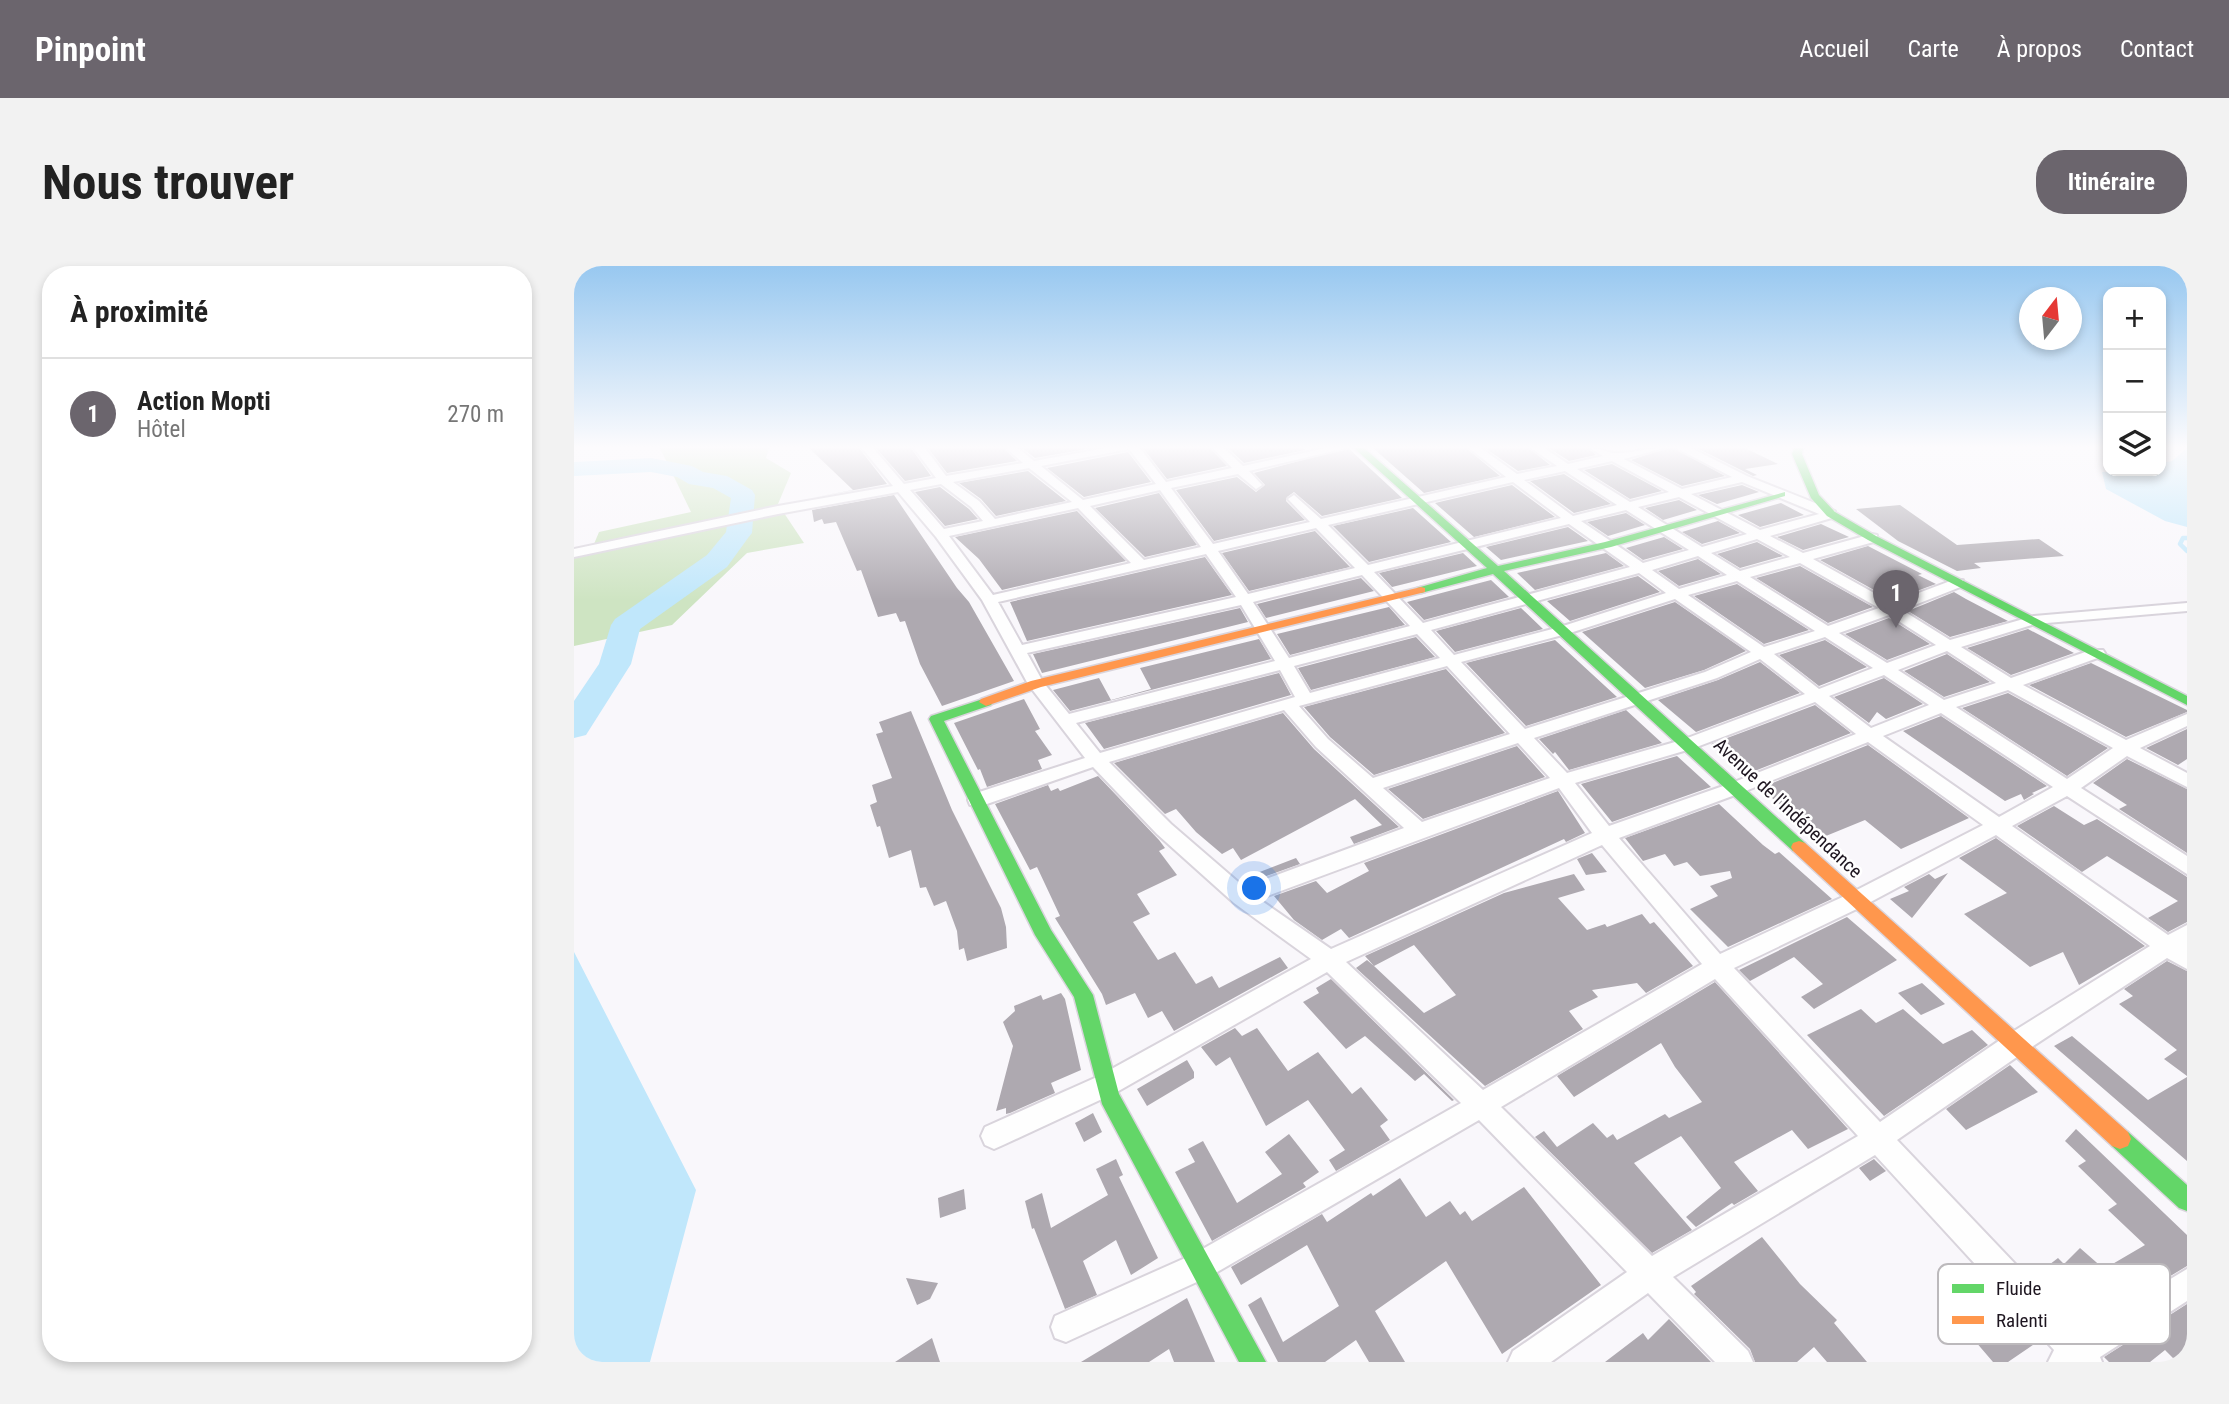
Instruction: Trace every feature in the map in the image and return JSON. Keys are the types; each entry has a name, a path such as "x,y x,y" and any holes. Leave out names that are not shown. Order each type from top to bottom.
{"main road":[{"path":"1253,1362 1108,1097 1083,995 1044,935 936,719 1036,684 1391,598 1494,570 1607,545 1763,499"},
{"path":"1817,499 1831,514 1872,538 2187,701"},
{"name":"Avenue de l'Indépendance","path":"1420,501 1638,696 1856,900 2187,1200"}],"street":[{"path":"574,553 841,499"},
{"path":"909,499 941,534 989,600 1036,684 1096,760 1164,829 1241,897 1329,960 1481,1105 1737,1362"},
{"path":"968,499 991,522"},
{"path":"1075,499 1142,566"},
{"path":"941,534 1098,499"},
{"path":"1174,499 1246,599 1286,663 1297,702 1322,743 1419,830"},
{"path":"1294,499 1366,571 1563,780 1605,835 1717,966 1990,1264"},
{"path":"989,600 1428,499"},
{"path":"1524,1362 1651,1273 1877,1139 2015,1044 2180,947 1868,734 1762,653 1544,499"},
{"path":"1618,499 1884,668 2187,866"},
{"path":"1017,651 1366,571 1652,499"},
{"path":"1689,499 1802,558 1889,608 2009,684 2187,781"},
{"path":"1795,499 1831,514"},
{"path":"1063,721 1530,600 1831,514"},
{"path":"976,800 1096,760 1450,659 1565,630 1679,593 1872,538"},
{"path":"1368,786 1638,696 1711,675 1762,653 1826,633 1958,583"},
{"path":"1241,897 1419,830 1563,780 1688,744 1947,646 2034,620 2187,607"},
{"path":"994,1136 1106,1085 1329,960 1605,835 1736,788 1942,706 2097,653"},
{"path":"1066,1327 1202,1265 1717,966 1856,900 1999,825 2067,788 2127,747 2187,719"},
{"path":"2170,1295 2187,1284"},
{"path":"2062,1344 2076,1359 2098,1344"}],"green space":[{"path":"685,499 780,499 778,504 804,543 747,553 672,625 574,646 574,548 594,544 599,532 691,512"}],"water":[{"path":"2125,499 2187,499 2187,527 2165,521"},
{"path":"574,952 696,1190 650,1362 574,1362"}],"building":[{"path":"871,499 897,499 969,602 1014,681 942,706 920,664 905,621 900,622 896,613 878,617 861,570 857,571 836,522 824,524 822,519 814,522 812,510"},
{"path":"921,499 956,499 978,519 945,526"},
{"path":"981,499 1066,501 996,516"},
{"path":"1133,499 1163,499 1197,545 1145,557 1095,508"},
{"path":"1183,499 1286,499 1305,520 1214,541"},
{"path":"1302,499 1397,499 1322,516"},
{"path":"1451,499 1531,499 1555,517 1474,537 1435,503"},
{"path":"1555,499 1603,499 1611,504 1574,513"},
{"path":"1707,499 1734,499 1717,504"},
{"path":"1679,500 1697,510 1663,520 1645,508"},
{"path":"1781,503 1804,515 1760,527 1738,515"},
{"path":"1900,505 1957,545 2039,539 2064,556 1974,563 1981,568 1957,571 1898,541 1856,509"},
{"path":"1413,508 1451,542 1369,562 1333,526"},
{"path":"1077,511 1126,561 1002,590 979,559 955,537"},
{"path":"1626,513 1645,525 1608,536 1587,522"},
{"path":"1718,521 1740,533 1702,544 1682,532"},
{"path":"1821,524 1849,537 1803,550 1777,537"},
{"path":"1568,527 1588,541 1501,560 1486,547"},
{"path":"1315,531 1350,567 1249,591 1222,553"},
{"path":"1664,537 1683,549 1643,560 1626,548"},
{"path":"1757,542 1783,556 1740,568 1717,554"},
{"path":"1868,546 1936,584 1892,600 1820,560"},
{"path":"1463,553 1477,566 1392,587 1379,573"},
{"path":"1606,553 1624,566 1535,590 1517,573"},
{"path":"1205,557 1232,595 1027,641 1010,602"},
{"path":"1698,559 1721,574 1679,586 1658,571"},
{"path":"1800,566 1873,607 1828,623 1756,578"},
{"path":"1638,576 1660,592 1570,621 1547,601"},
{"path":"1361,578 1374,591 1266,618 1257,604"},
{"path":"1491,580 1509,597 1424,620 1407,602"},
{"path":"1737,584 1809,630 1764,644 1694,596"},
{"path":"1954,592 2008,621 1950,637 1908,611"},
{"path":"1675,602 1746,651 1704,670 1645,688 1582,632"},
{"path":"1389,607 1405,625 1290,655 1277,634"},
{"path":"1240,608 1248,622 1042,673 1033,654"},
{"path":"1521,608 1543,629 1455,652 1436,631"},
{"path":"1889,618 1930,644 1887,660 1845,634"},
{"path":"2028,629 2074,653 2011,675 1967,648"},
{"path":"1416,637 1435,657 1311,690 1298,668"},
{"path":"1259,639 1271,659 1070,711 1053,690 1099,678 1111,700 1151,689 1140,668"},
{"path":"1555,640 1617,697 1526,726 1466,663"},
{"path":"1825,640 1867,667 1819,686 1779,655"},
{"path":"1947,654 1990,682 1944,697 1904,671"},
{"path":"1760,662 1800,693 1696,732 1658,700 1718,680"},
{"path":"2091,663 2187,712 2126,737 2029,685"},
{"path":"1446,669 1505,733 1374,775 1330,737 1304,707"},
{"path":"1279,673 1291,695 1104,749 1085,723"},
{"path":"1884,678 1923,704 1886,719 1877,712 1869,723 1834,697"},
{"path":"2008,693 2108,748 2067,776 1962,708"},
{"path":"1024,699 1040,729 1035,731 1052,755 1038,760 1042,769 987,787 954,723"},
{"path":"1815,705 1851,733 1747,774 1711,744"},
{"path":"1626,710 1662,743 1569,770 1555,752 1553,754 1539,739"},
{"path":"911,711 952,810 1001,908 1006,927 1007,948 967,961 964,948 959,950 957,931 946,901 934,906 926,887 920,888 911,850 889,858 880,826 877,827 870,805 877,802 872,785 892,778 876,734 883,732 879,722"},
{"path":"1283,713 1314,749 1399,827 1354,844 1350,837 1382,825 1355,799 1241,860 1233,848 1222,854 1196,832 1176,809 1165,814 1114,763"},
{"path":"1941,716 2047,786 2024,800 2021,794 2005,801 1903,731"},
{"path":"2187,729 2187,759 2178,765 2146,748"},
{"path":"1868,745 1969,818 1901,849 1865,820 1821,838 1760,788"},
{"path":"1517,746 1545,777 1423,819 1388,789"},
{"path":"1677,756 1711,787 1612,822 1581,784"},
{"path":"2127,759 2187,789 2187,853 2119,809 2127,805 2093,783"},
{"path":"1098,776 1159,840 1165,848 1159,851 1177,875 1137,894 1150,914 1133,922 1158,960 1175,952 1196,984 1212,976 1219,988 1280,957 1288,968 1174,1031 1162,1011 1148,1018 1135,993 1106,1005 1102,994 1055,918 1060,916 1037,867 1030,870 995,804 1048,785 1051,791 1058,788 1060,791"},
{"path":"1558,791 1585,833 1566,842 1564,839 1349,938 1341,929 1322,940 1294,920 1274,896 1316,881 1327,893 1369,871 1364,863"},
{"path":"1719,804 1763,845 1775,854 1779,852 1832,899 1728,947 1690,909 1718,896 1710,886 1732,878 1730,871 1700,876 1687,862 1674,866 1665,854 1643,861 1625,838"},
{"path":"2054,806 2084,825 2097,819 2187,877 2187,922 2168,932 2148,918 2178,901 2107,856 2082,872 2017,826"},
{"path":"1996,838 2145,946 2079,985 2063,952 2030,967 1964,914 2007,893 1959,858"},
{"path":"1592,853 1607,872 1586,875 1577,859"},
{"path":"1296,858 1300,864 1261,878 1257,873"},
{"path":"1948,873 1912,918 1890,899 1909,891 1904,887 1929,874 1935,879"},
{"path":"1574,874 1585,890 1558,898 1587,930 1605,924 1607,927 1642,914 1650,924 1654,922 1693,966 1646,993 1637,983 1592,990 1598,997 1569,1011 1583,1029 1485,1086 1356,968 1367,960 1374,966 1365,956 1504,893","holes":["1414,945 1456,995 1424,1013 1374,966"]},
{"path":"1847,917 1897,960 1814,1009 1801,997 1823,984 1794,957 1750,981 1739,970"},
{"path":"2167,961 2187,971 2187,1076 2164,1059 2177,1050 2119,1004 2133,996 2124,989"},
{"path":"1331,979 1454,1100 1424,1074 1415,1081 1365,1036 1346,1049 1303,1002 1319,993 1316,988"},
{"path":"1715,982 1848,1129 1808,1149 1792,1130 1734,1162 1758,1191 1734,1205 1732,1203 1696,1227 1686,1217 1721,1188 1681,1136 1634,1163 1692,1230 1652,1253 1535,1137 1544,1131 1557,1147 1593,1123 1607,1138 1613,1134 1617,1140 1665,1114 1669,1118 1702,1102 1675,1067 1661,1043 1574,1097 1557,1076"},
{"path":"1922,983 1945,1004 1921,1015 1898,993"},
{"path":"1061,993 1065,999 1081,1070 1051,1083 1055,1093 1010,1113 1006,1114 1006,1108 996,1111 1013,1046 1003,1022 1015,1011 1014,1006 1041,995 1043,1000"},
{"path":"1861,1009 1876,1023 1903,1009 1943,1044 1972,1030 1988,1045 1884,1116 1807,1035"},
{"path":"1235,1028 1242,1036 1257,1028 1288,1071 1318,1052 1352,1094 1361,1087 1388,1120 1380,1126 1390,1140 1336,1171 1329,1160 1345,1150 1308,1100 1266,1126 1230,1057 1216,1066 1201,1047"},
{"path":"2072,1036 2148,1100 2187,1077 2187,1161 2054,1046"},
{"path":"1187,1060 1194,1072 1194,1078 1147,1106 1137,1089"},
{"path":"2010,1065 2038,1092 1966,1130 1946,1109"},
{"path":"1093,1113 1102,1132 1084,1142 1075,1123"},
{"path":"2076,1129 2187,1235 2187,1266 2170,1276 2170,1264 2113,1264 2145,1245 2108,1210 2117,1204 2078,1166 2086,1161 2065,1141"},
{"path":"1289,1134 1319,1172 1303,1183 1306,1187 1212,1241 1175,1172 1195,1162 1188,1149 1203,1141 1237,1203 1282,1174 1265,1152"},
{"path":"1116,1159 1123,1175 1119,1177 1158,1258 1131,1275 1116,1240 1083,1261 1097,1295 1065,1309 1034,1228 1032,1229 1025,1201 1042,1193 1051,1228 1108,1195 1096,1169"},
{"path":"1874,1159 1886,1171 1870,1181 1859,1168"},
{"path":"1400,1178 1426,1217 1450,1201 1460,1215 1465,1211 1472,1221 1524,1187 1601,1285 1502,1354 1446,1261 1375,1311 1405,1362 1369,1362 1356,1340 1325,1362 1278,1362 1248,1305 1261,1297 1283,1342 1339,1306 1307,1245 1241,1285 1231,1267 1322,1214 1327,1222 1371,1193 1373,1196"},
{"path":"964,1189 966,1209 940,1218 938,1198"},
{"path":"1762,1237 1800,1284 1837,1320 1834,1323 1867,1362 1827,1362 1814,1347 1797,1362 1755,1362 1750,1349 1694,1294 1696,1292 1691,1286"},
{"path":"2080,1248 2098,1264 2064,1264"},
{"path":"2058,1258 2064,1264 2050,1264"},
{"path":"906,1278 938,1283 930,1299 917,1305"},
{"path":"1187,1298 1215,1362 1174,1362 1169,1349 1149,1362 1081,1362"},
{"path":"2187,1304 2187,1362 2177,1362 2165,1350 2150,1362 2109,1362 2104,1357 2124,1344 2170,1344 2170,1315"},
{"path":"1669,1319 1711,1362 1605,1362 1643,1333 1648,1340"},
{"path":"932,1338 940,1362 895,1362"},
{"path":"1978,1344 2034,1344 2008,1362 1993,1362"}],"waterway":[{"path":"574,727 615,664 626,625 717,561 739,533 743,499"},
{"path":"2187,538 2183,538 2180,544 2187,551"}],"traffic: fast":[{"path":"1416,499 1799,847"},
{"path":"1421,590 1494,570 1607,545 1764,499"},
{"path":"1817,499 1831,514 1872,538 2187,701"},
{"path":"986,702 936,719 1044,935 1083,995 1109,1097 1253,1362"},
{"path":"2120,1139 2187,1200"}],"traffic: slow":[{"path":"986,702 1036,684 1421,590"},
{"path":"1799,847 2120,1139"}],"place":[{"name":"Action Mopti","path":"1896,628"}]}
